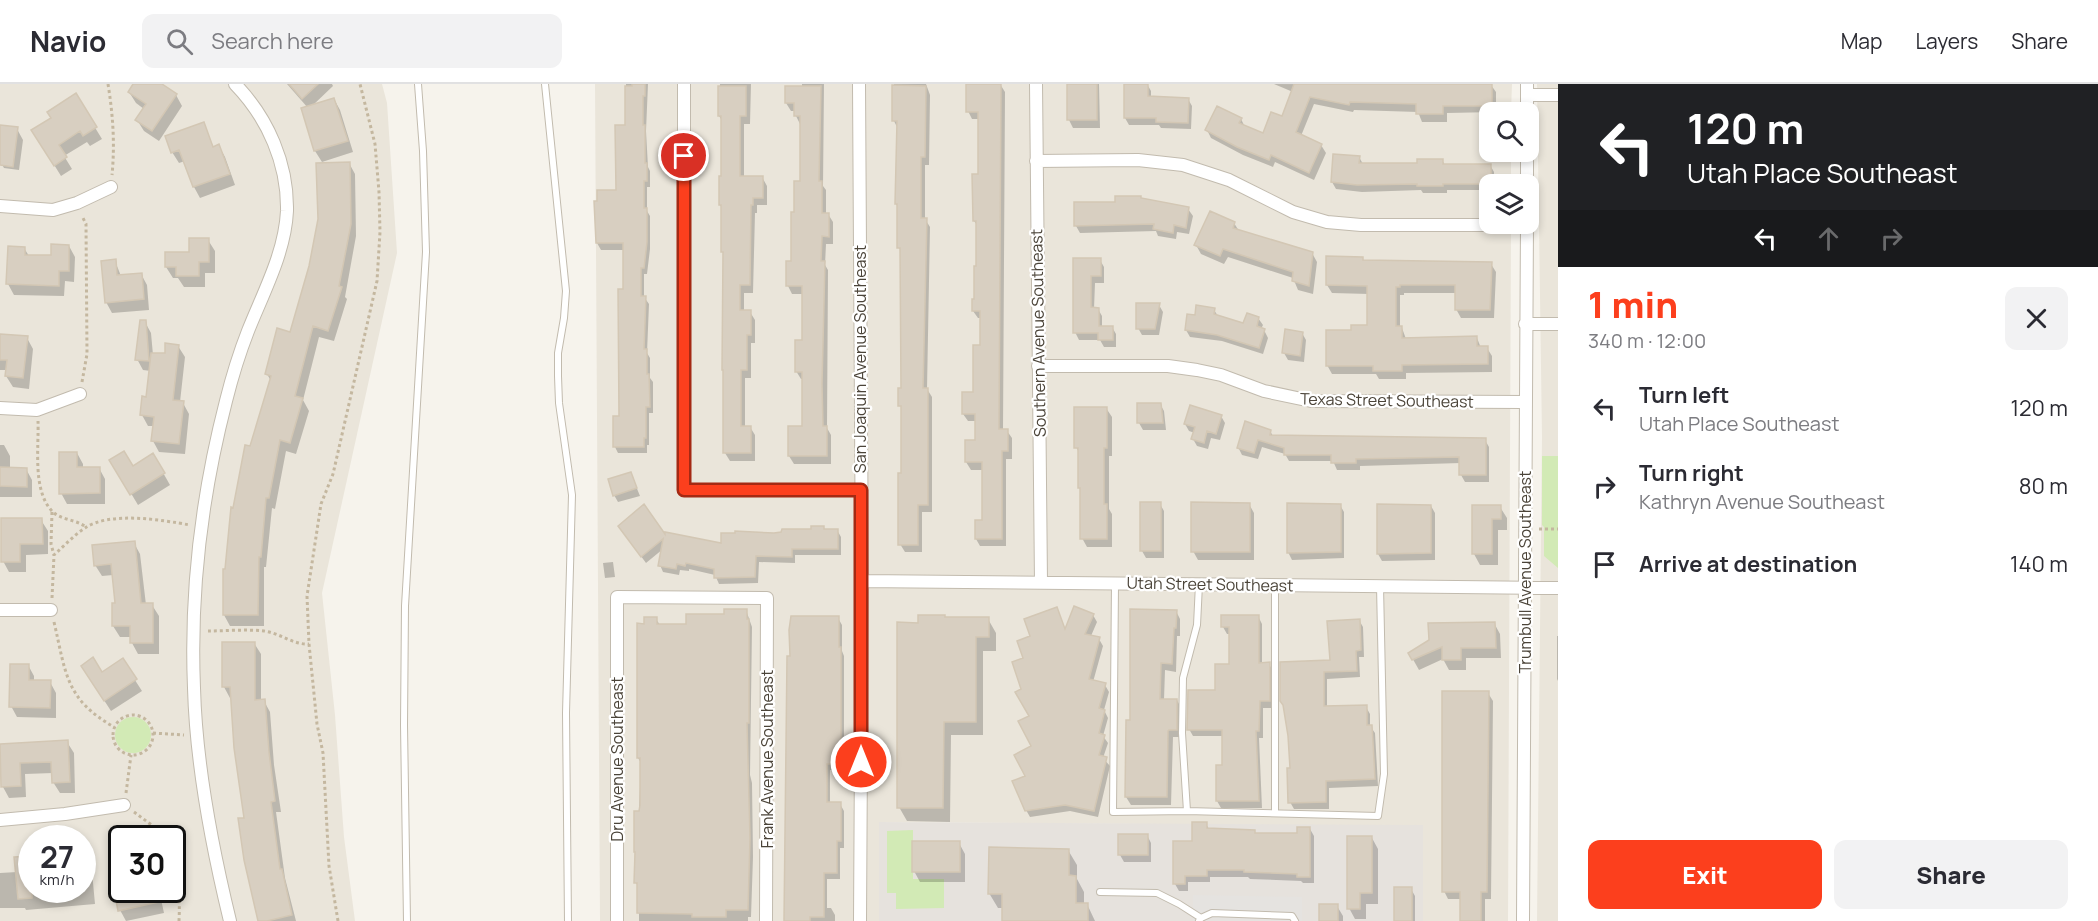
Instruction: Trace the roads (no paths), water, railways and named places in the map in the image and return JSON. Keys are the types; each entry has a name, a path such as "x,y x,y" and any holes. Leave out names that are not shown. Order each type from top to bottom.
{"street":[{"path":"230,921 204,787 194,689 194,621 201,527 226,400 247,333 275,264 283,239 287,213 284,177 270,131 236,84"},
{"path":"684,84 684,490 861,490"},
{"name":"San Joaquin Avenue Southeast","path":"859,84 860,921"},
{"name":"Southern Avenue Southeast","path":"1036,84 1041,582"},
{"path":"1527,89 1558,95"},
{"path":"1036,161 1138,160 1183,165 1229,180 1293,213 1327,222 1360,225 1479,224"},
{"path":"0,206 53,210 77,203 111,187"},
{"name":"Trumbull Avenue Southeast","path":"1523,921 1527,234"},
{"path":"1525,324 1558,324"},
{"name":"Texas Street Southeast","path":"1038,366 1168,366 1221,375 1264,391 1311,401 1525,402"},
{"path":"0,408 37,410 80,394"},
{"name":"Utah Street Southeast","path":"861,581 1558,588"},
{"name":"Dru Avenue Southeast","path":"617,921 617,597 767,597"},
{"name":"Frank Avenue Southeast","path":"766,921 767,597"},
{"path":"0,610 51,610"},
{"path":"0,820 65,814 124,805"}],"lane":[{"path":"407,921 405,606 426,252 423,151 418,84"},
{"path":"544,84 566,291 558,353 559,394 572,495 566,713 568,921"},
{"path":"1115,583 1113,812 1186,811 1378,816 1384,774 1380,586"},
{"path":"1186,811 1182,733 1183,678 1197,625 1199,584"},
{"path":"1275,585 1275,813"},
{"path":"1100,892 1156,893 1179,904 1200,919 1212,913 1292,916 1295,921"}]}
